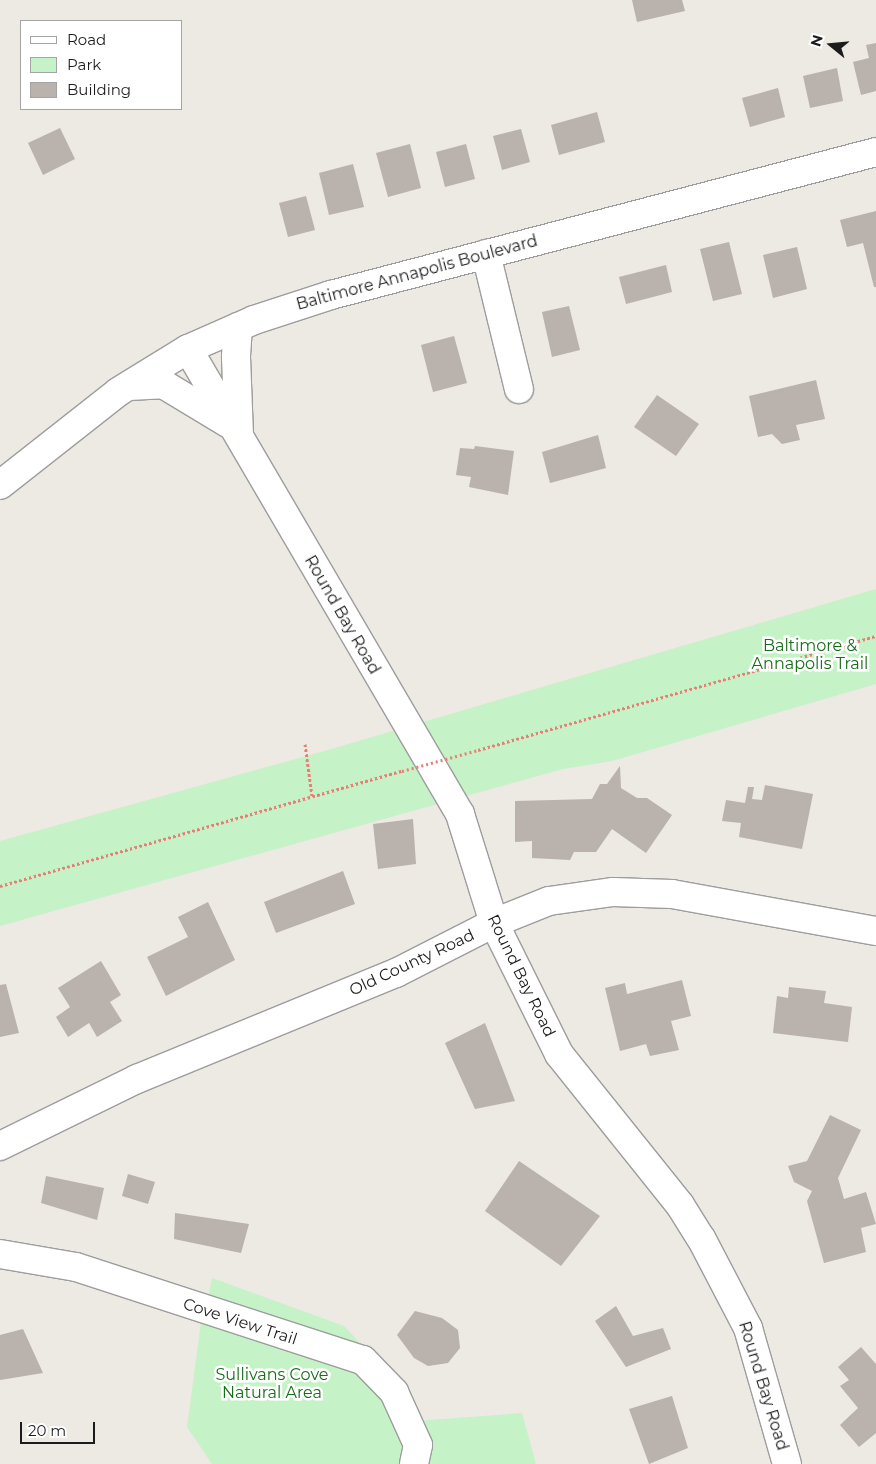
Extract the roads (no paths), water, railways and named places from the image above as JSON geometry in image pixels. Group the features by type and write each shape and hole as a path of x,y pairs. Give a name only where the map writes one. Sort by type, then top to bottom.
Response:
{"street":[{"name":"Baltimore Annapolis Boulevard","path":"0,485 129,386 188,349 238,327 331,295 876,152"},
{"path":"486,254 519,389"},
{"path":"236,432 238,327"},
{"name":"Round Bay Road","path":"188,349 460,814 494,923 559,1054 680,1205 700,1238 748,1328 787,1464"},
{"path":"129,386 163,384 236,432"},
{"name":"Old County Road","path":"0,1146 137,1079 396,973 494,923 549,901 613,892 672,894 876,931"},
{"name":"Cove View Trail","path":"0,1254 76,1267 363,1360 394,1392 418,1445 414,1464"}],"park label":[{"name":"Baltimore & Annapolis Trail","path":"810,655"},
{"name":"Sullivans Cove Natural Area","path":"272,1384"}]}
